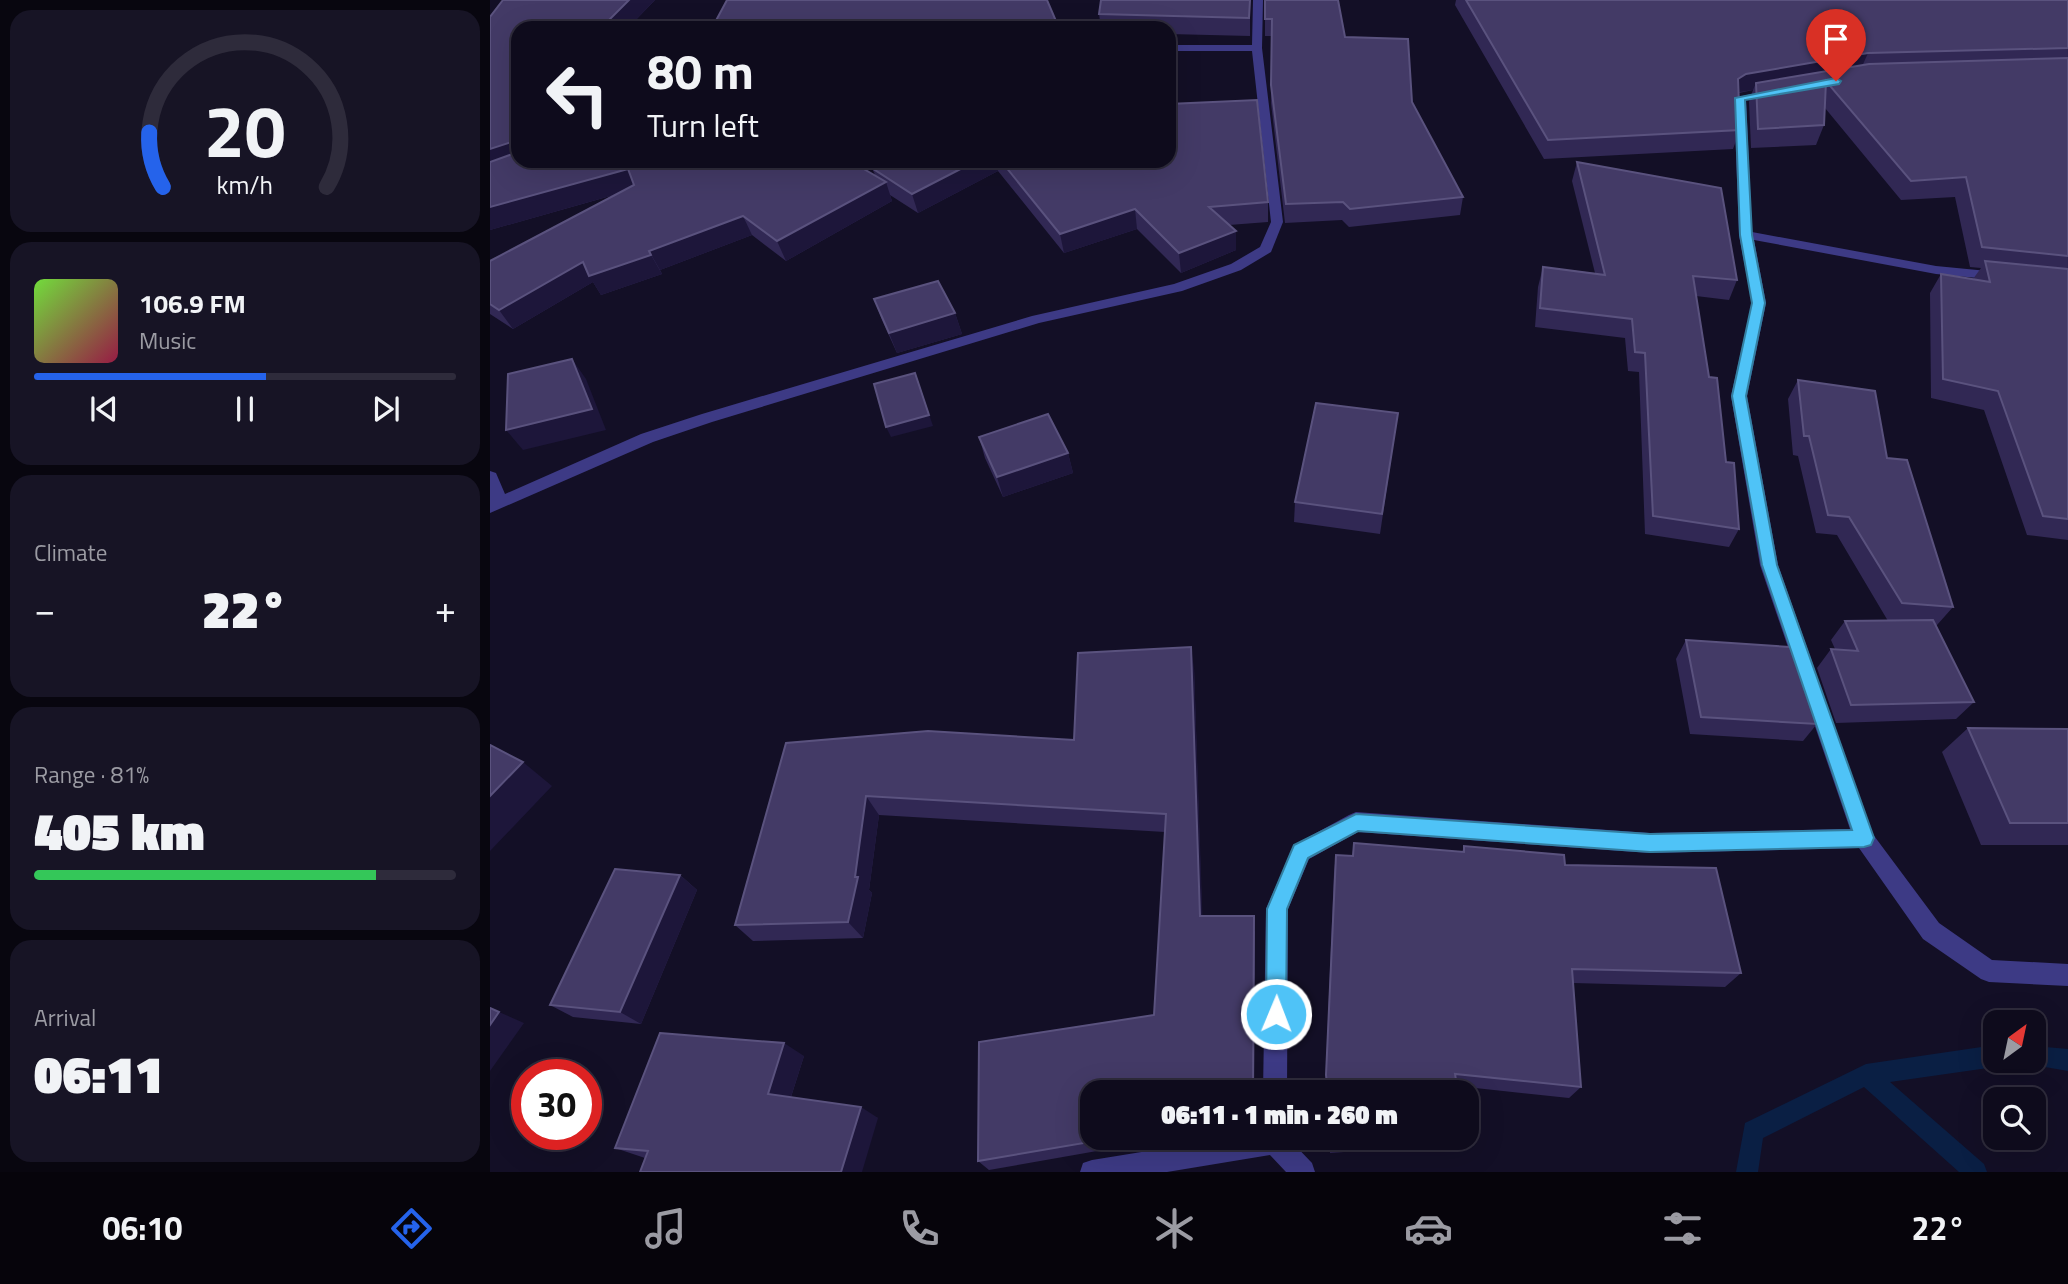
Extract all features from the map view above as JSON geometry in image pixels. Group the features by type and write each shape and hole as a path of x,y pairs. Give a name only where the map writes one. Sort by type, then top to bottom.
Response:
{"street":[{"path":"490,477 495,505 647,438 695,422 1037,319 1177,288 1236,267 1266,248 1277,222 1257,48 1258,0"},
{"path":"1176,48 1257,48"},
{"path":"1793,89 1740,98 1746,235 1759,303 1739,396 1769,565 1864,838 1931,931 1990,971 2068,975"},
{"path":"1746,235 1936,270 2015,278"},
{"path":"1275,1080 1277,909 1301,852 1356,822 1650,843 1864,838"},
{"path":"1092,1172 1218,1150"},
{"path":"1284,1150 1303,1172"}],"building":[{"path":"503,0 629,0 608,21 511,21 511,142 490,149 490,17"},
{"path":"727,0 1047,0 1056,21 716,21"},
{"path":"1101,0 1250,0 1249,18 1099,14"},
{"path":"1265,0 1338,0 1345,37 1408,39 1412,102 1463,197 1350,209 1343,202 1286,204 1271,85 1272,19 1265,19"},
{"path":"1466,0 2068,0 2068,48 1868,53 1746,74 1738,79 1740,130 1548,140"},
{"path":"2068,58 2068,256 1982,247 1966,177 1911,181 1826,81 1824,125 1758,129 1756,83 1869,64"},
{"path":"1257,100 1268,202 1209,207 1236,231 1179,253 1135,209 1060,234 1007,168 1176,168 1176,104"},
{"path":"511,154 511,168 862,168 886,182 777,241 743,216 649,251 651,255 589,276 583,262 499,310 490,304 490,261 634,185 628,169 490,207 490,162"},
{"path":"1577,162 1721,188 1737,280 1693,276 1709,377 1717,378 1726,462 1734,463 1739,529 1653,516 1645,353 1635,352 1632,319 1540,308 1543,267 1605,275"},
{"path":"872,168 962,168 912,194"},
{"path":"1985,261 2068,269 2068,519 2043,516 1998,391 1943,379 1941,274 1990,282"},
{"path":"938,281 955,313 889,333 874,299"},
{"path":"572,359 592,409 506,430 508,374"},
{"path":"915,373 929,415 886,427 874,384"},
{"path":"1798,380 1875,391 1887,458 1907,460 1953,607 1902,603 1849,517 1828,515 1809,436 1804,436"},
{"path":"1316,403 1398,413 1382,514 1295,502"},
{"path":"1048,414 1068,453 997,477 979,437"},
{"path":"1933,620 1974,702 1851,705 1831,649 1858,651 1845,621"},
{"path":"1686,640 1805,648 1825,706 1813,706 1817,724 1701,717"},
{"path":"1191,647 1200,916 1254,916 1253,1080 1080,1080 1080,1144 978,1161 979,1042 1154,1015 1166,814 866,796 855,877 858,877 848,922 735,925 786,743 928,731 1074,740 1078,653"},
{"path":"1968,728 2068,729 2068,823 2010,823"},
{"path":"490,745 523,762 490,796"},
{"path":"1354,843 1464,852 1464,846 1564,855 1565,865 1716,868 1741,973 1572,969 1581,1087 1455,1074 1456,1080 1327,1080 1336,855 1353,856"},
{"path":"615,869 680,875 620,1012 550,1005"},
{"path":"490,1008 499,1012 490,1025"},
{"path":"660,1033 784,1043 768,1094 861,1107 841,1172 640,1172 648,1151 615,1148"}],"waterway":[{"path":"1866,1075 1983,1058"},
{"path":"2046,1058 2068,1060"},
{"path":"1747,1172 1753,1131 1866,1075"},
{"path":"1866,1075 1976,1172"}],"route":[{"path":"1276,1014 1277,909 1301,852 1356,822 1650,843 1864,838 1769,565 1739,396 1759,303 1746,235 1740,98 1836,81"}]}
